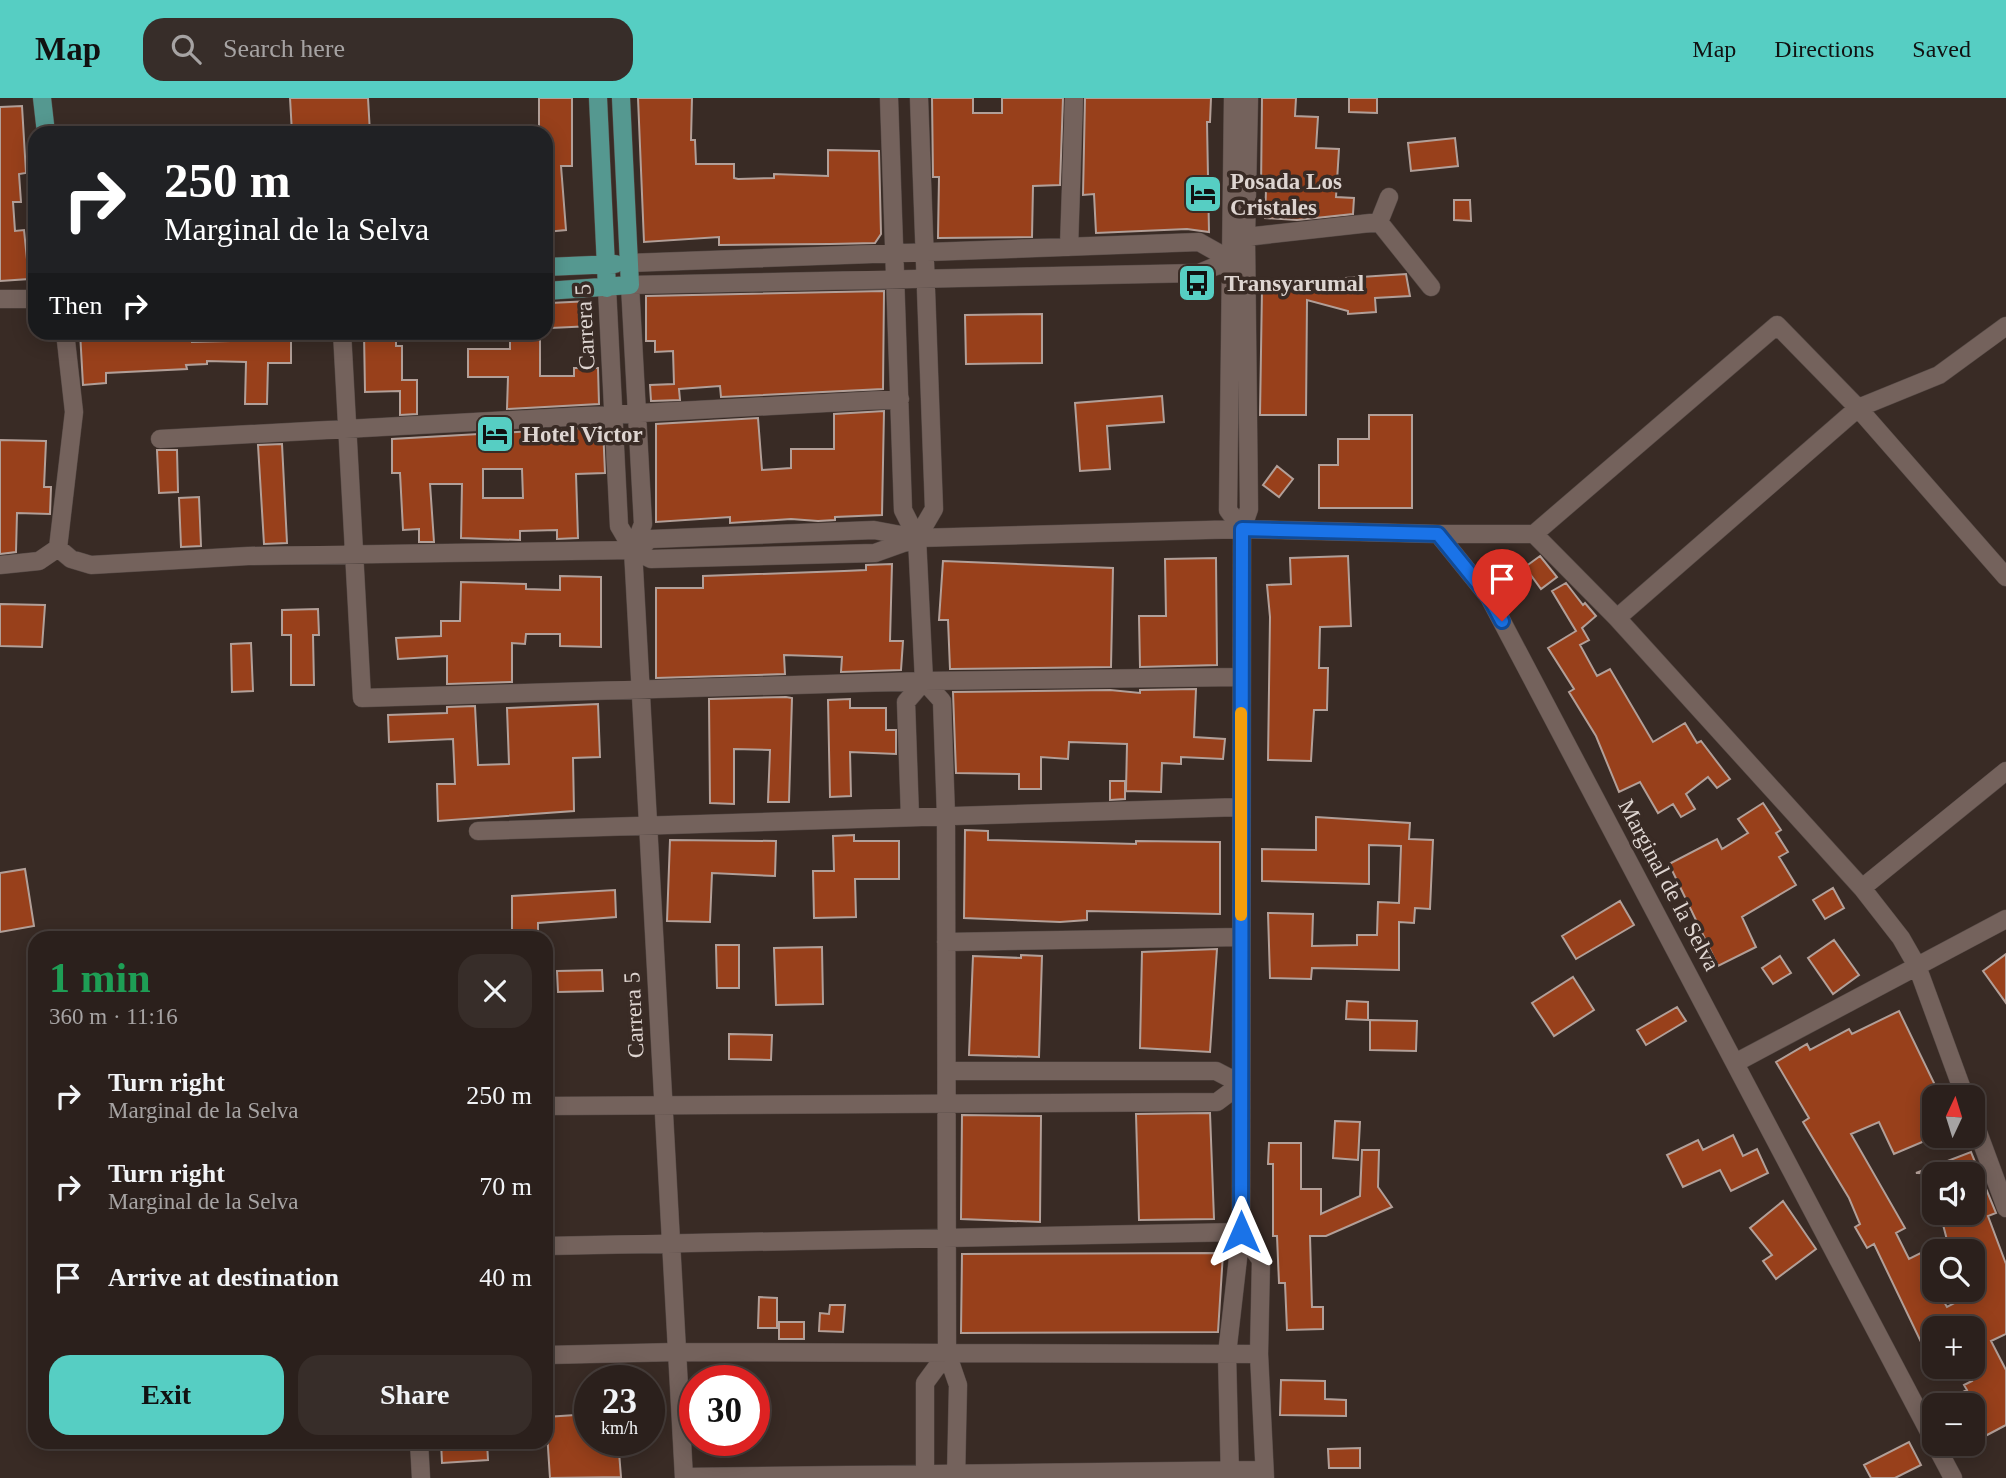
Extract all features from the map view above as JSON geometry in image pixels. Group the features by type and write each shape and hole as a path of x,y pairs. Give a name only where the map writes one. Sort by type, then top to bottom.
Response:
{"main road":[{"path":"42,98 45,126"},
{"name":"Carrera 5","path":"598,98 607,288"},
{"name":"Carrera 5","path":"621,98 630,285"},
{"path":"553,267 629,263"},
{"path":"553,291 630,285"}],"street":[{"path":"890,98 903,510 917,538 924,681 942,701 946,816 947,1353 958,1385 956,1476"},
{"path":"917,538 934,509 919,98"},
{"path":"1069,247 1074,98"},
{"path":"1230,1474 1227,1353 1241,1232 1242,529 1228,510 1238,260 1233,98"},
{"path":"1238,260 1246,237 1249,98"},
{"path":"1379,222 1388,197"},
{"path":"1246,237 1379,222"},
{"path":"1379,222 1431,287"},
{"path":"629,263 1199,242 1238,260"},
{"path":"630,285 1199,273 1238,260"},
{"name":"Carrera 5","path":"630,285 643,524 633,550 684,1478"},
{"name":"Carrera 5","path":"607,288 619,526 633,550"},
{"path":"0,299 28,299"},
{"path":"58,548 71,559 91,565 248,556 633,550 651,539 874,530 917,538 1242,529 1534,534 1777,325 1858,408 2006,577"},
{"path":"1616,618 1858,408 1939,375 2006,326"},
{"path":"0,565 39,561 58,548 74,412 66,340"},
{"path":"342,340 362,698 924,681 1241,677"},
{"path":"160,439 900,398"},
{"name":"Marginal de la Selva","path":"1438,534 1489,597 1922,1420"},
{"path":"1534,534 1616,618 1862,888 1901,939 1917,966 1961,1085"},
{"path":"910,817 906,702 924,681"},
{"path":"1862,888 2006,771"},
{"path":"478,831 1241,807"},
{"path":"1735,1063 2006,919"},
{"path":"946,942 1241,937"},
{"path":"947,1071 1216,1071 1241,1084"},
{"path":"553,1106 1217,1102 1241,1084"},
{"path":"1984,1148 2006,1208"},
{"path":"553,1247 1241,1232"},
{"path":"684,1478 1264,1474 1259,1354 1261,1260 1241,1232"},
{"path":"553,1355 677,1352 1259,1354"},
{"path":"925,1476 925,1383 947,1353"},
{"path":"419,1449 421,1478"},
{"name":"Marginal de la Selva","path":"1941,1456 1953,1478"}],"building":[{"path":"290,98 368,98 370,126 292,126"},
{"path":"539,98 572,98 572,166 561,166 566,230 553,231 553,126 539,126"},
{"path":"638,98 692,98 691,140 695,140 696,164 734,164 734,178 738,179 774,178 774,174 828,176 828,150 879,151 881,234 875,243 719,245 719,237 644,242"},
{"path":"932,98 973,98 973,113 1002,113 1002,98 1063,98 1060,185 1033,186 1032,237 938,238 939,177 933,177"},
{"path":"1085,98 1211,98 1210,122 1207,122 1209,232 1187,229 1096,233 1094,194 1083,195"},
{"path":"1262,98 1296,98 1295,116 1318,117 1316,148 1339,149 1336,197 1354,198 1353,214 1297,220 1265,218 1266,190 1261,190"},
{"path":"1349,98 1377,98 1377,113 1349,112"},
{"path":"22,106 26,173 19,174 21,202 13,202 15,231 24,230 28,279 0,281 0,107"},
{"path":"1455,138 1458,166 1411,171 1408,143"},
{"path":"1454,200 1470,200 1471,221 1454,220"},
{"path":"1406,274 1410,296 1375,298 1376,312 1348,314 1348,311 1307,300 1306,415 1260,415 1262,289 1319,289 1320,284 1330,279"},
{"path":"884,291 883,389 721,397 720,386 679,389 680,400 651,401 650,385 674,384 673,351 655,352 655,341 646,341 646,296"},
{"path":"591,301 592,326 553,328 553,303"},
{"path":"1042,314 1042,363 966,364 965,315"},
{"path":"80,340 291,340 291,363 268,363 267,404 245,404 246,362 207,361 207,364 186,365 187,369 106,373 106,383 83,385"},
{"path":"364,340 396,340 396,346 402,346 402,380 417,380 417,414 400,415 400,391 365,392"},
{"path":"510,340 540,340 540,376 574,376 574,368 598,368 599,404 507,409 508,377 468,377 468,349 510,349"},
{"path":"1162,396 1164,422 1107,426 1110,469 1080,471 1075,403"},
{"path":"884,411 882,515 835,517 835,520 818,521 791,519 730,523 730,517 656,522 656,424 758,418 762,470 791,468 791,449 834,449 834,414"},
{"path":"1369,415 1412,415 1412,508 1319,508 1319,465 1338,465 1338,439 1369,439"},
{"path":"603,427 605,473 576,474 578,538 557,539 557,530 520,531 520,540 461,538 462,484 430,484 434,542 419,542 419,529 403,530 400,473 392,473 392,439","holes":["483,469 522,469 523,498 483,498"]},
{"path":"0,440 46,441 44,487 51,487 50,514 17,513 16,552 0,554"},
{"path":"282,444 287,543 264,544 258,445"},
{"path":"157,450 177,450 178,492 159,493"},
{"path":"1277,466 1293,479 1279,497 1263,485"},
{"path":"199,497 201,546 181,547 179,498"},
{"path":"1348,556 1351,626 1320,627 1319,668 1328,668 1327,710 1314,710 1311,761 1268,760 1270,617 1267,585 1291,584 1290,558"},
{"path":"1540,556 1557,577 1541,589 1525,567"},
{"path":"1216,558 1217,665 1140,667 1139,616 1166,616 1165,559"},
{"path":"943,561 1113,568 1111,667 950,669 948,620 939,620"},
{"path":"892,564 890,641 903,641 901,670 841,672 842,657 784,655 785,674 656,678 656,588 703,588 703,576 866,570 866,565"},
{"path":"560,576 601,577 601,647 560,646 560,634 526,634 525,644 512,643 512,682 447,684 447,656 398,659 396,638 441,636 441,621 460,621 461,582 526,584 526,589 560,590"},
{"path":"1566,583 1583,605 1585,603 1596,616 1582,628 1589,640 1580,645 1597,676 1610,669 1653,742 1685,723 1697,743 1701,741 1730,779 1717,788 1708,777 1686,794 1695,809 1681,817 1673,804 1658,813 1640,782 1619,792 1596,736 1569,692 1574,689 1548,648 1576,631 1552,591"},
{"path":"0,604 45,605 42,647 0,646"},
{"path":"318,609 319,635 313,635 314,685 291,685 291,635 282,635 282,610"},
{"path":"251,643 253,691 232,692 231,644"},
{"path":"1196,689 1194,737 1225,739 1223,759 1181,757 1181,764 1162,763 1161,792 1126,791 1127,744 1069,742 1068,759 1041,757 1041,789 1019,789 1019,774 956,773 953,692 1110,690 1140,693 1140,690"},
{"path":"792,698 789,802 768,802 770,750 734,749 734,804 710,803 709,699"},
{"path":"850,699 850,708 886,708 886,730 896,730 896,754 850,752 851,796 830,797 828,700"},
{"path":"598,704 600,757 573,758 574,811 438,821 437,784 455,784 453,739 389,742 388,715 447,713 447,707 475,706 478,765 509,764 507,708"},
{"path":"1110,781 1125,781 1125,799 1110,800"},
{"path":"1763,803 1781,830 1776,833 1788,852 1779,857 1796,885 1742,917 1756,947 1718,966 1669,864 1717,839 1722,849 1748,833 1738,819"},
{"path":"1316,817 1410,823 1409,839 1433,840 1430,909 1415,908 1414,923 1399,922 1399,970 1312,968 1311,979 1270,978 1268,913 1313,914 1312,946 1357,945 1357,935 1377,935 1378,902 1399,903 1401,846 1369,845 1369,884 1262,881 1262,849 1316,850"},
{"path":"965,830 988,831 988,840 1136,844 1136,841 1220,842 1220,914 1087,911 1087,920 1060,922 964,918"},
{"path":"854,835 854,841 899,841 899,879 855,879 856,917 814,918 813,871 834,871 833,836"},
{"path":"670,840 776,841 775,876 712,873 710,922 667,921"},
{"path":"25,869 34,926 0,932 0,873"},
{"path":"1833,888 1844,908 1825,919 1813,900"},
{"path":"615,890 616,917 538,923 538,931 512,931 512,896"},
{"path":"1620,901 1634,925 1576,959 1562,936"},
{"path":"1834,940 1859,975 1833,994 1808,958"},
{"path":"716,945 739,945 739,988 717,988"},
{"path":"822,947 823,1004 776,1005 774,948"},
{"path":"1217,949 1210,1052 1140,1048 1142,952"},
{"path":"2006,954 2006,1003 1983,971"},
{"path":"1021,955 1042,956 1039,1057 969,1055 973,956 1021,958"},
{"path":"1780,956 1791,973 1773,984 1762,968"},
{"path":"602,970 603,991 558,992 557,971"},
{"path":"1573,977 1594,1010 1554,1036 1532,1003"},
{"path":"1347,1001 1368,1002 1368,1020 1346,1019"},
{"path":"1677,1007 1686,1021 1646,1045 1637,1030"},
{"path":"1899,1011 1934,1083 1922,1085 1922,1142 1894,1154 1879,1122 1851,1134 1905,1228 1896,1233 1909,1259 1922,1252 1922,1302 1944,1302 1947,1307 1957,1302 1985,1302 1985,1239 1947,1239 1943,1225 1985,1225 1985,1186 1996,1213 1988,1216 2006,1264 2006,1334 1991,1341 2006,1370 2006,1425 1985,1436 1985,1393 1961,1393 1967,1390 1964,1385 1972,1381 1971,1379 1985,1379 1985,1316 1922,1316 1922,1344 1874,1244 1867,1248 1855,1227 1860,1224 1849,1198 1803,1122 1809,1118 1776,1062 1807,1044 1810,1050 1849,1029 1852,1034"},
{"path":"1370,1020 1417,1021 1416,1051 1370,1050"},
{"path":"729,1034 772,1035 771,1060 729,1059"},
{"path":"1210,1113 1214,1219 1139,1220 1136,1114"},
{"path":"962,1115 1041,1116 1040,1222 961,1219"},
{"path":"1335,1121 1360,1122 1358,1160 1333,1158"},
{"path":"1733,1135 1743,1156 1757,1149 1768,1173 1731,1191 1720,1170 1683,1187 1667,1155 1698,1140 1703,1150"},
{"path":"1269,1143 1301,1143 1301,1189 1321,1189 1321,1214 1360,1196 1362,1150 1379,1150 1378,1187 1392,1207 1326,1236 1310,1236 1312,1307 1323,1307 1323,1329 1287,1330 1285,1283 1279,1283 1277,1236 1273,1236 1273,1164 1268,1164"},
{"path":"1971,1152 1975,1162 1945,1162"},
{"path":"1783,1201 1816,1249 1776,1279 1763,1261 1772,1255 1750,1228"},
{"path":"1223,1253 1218,1332 961,1333 962,1254"},
{"path":"759,1297 777,1298 777,1328 758,1328"},
{"path":"830,1305 845,1305 843,1332 819,1331 820,1313 829,1314"},
{"path":"779,1322 804,1322 804,1339 779,1339"},
{"path":"1281,1380 1325,1381 1325,1399 1346,1400 1346,1416 1280,1415"},
{"path":"574,1415 574,1456 619,1456 621,1477 550,1478 548,1449 553,1449 553,1417"},
{"path":"1909,1442 1921,1465 1895,1478 1871,1478 1864,1465"},
{"path":"1360,1448 1360,1468 1329,1468 1328,1449"},
{"path":"441,1449 487,1449 488,1460 442,1463"}],"slow traffic":[{"path":"1241,713 1241,915"}],"place":[{"name":"Posada Los Cristales","path":"1203,194"},
{"name":"Transyarumal","path":"1197,283"},
{"name":"Hotel Victor","path":"495,434"}],"route":[{"path":"1241,1232 1242,529 1438,534 1489,597 1502,621"}]}
